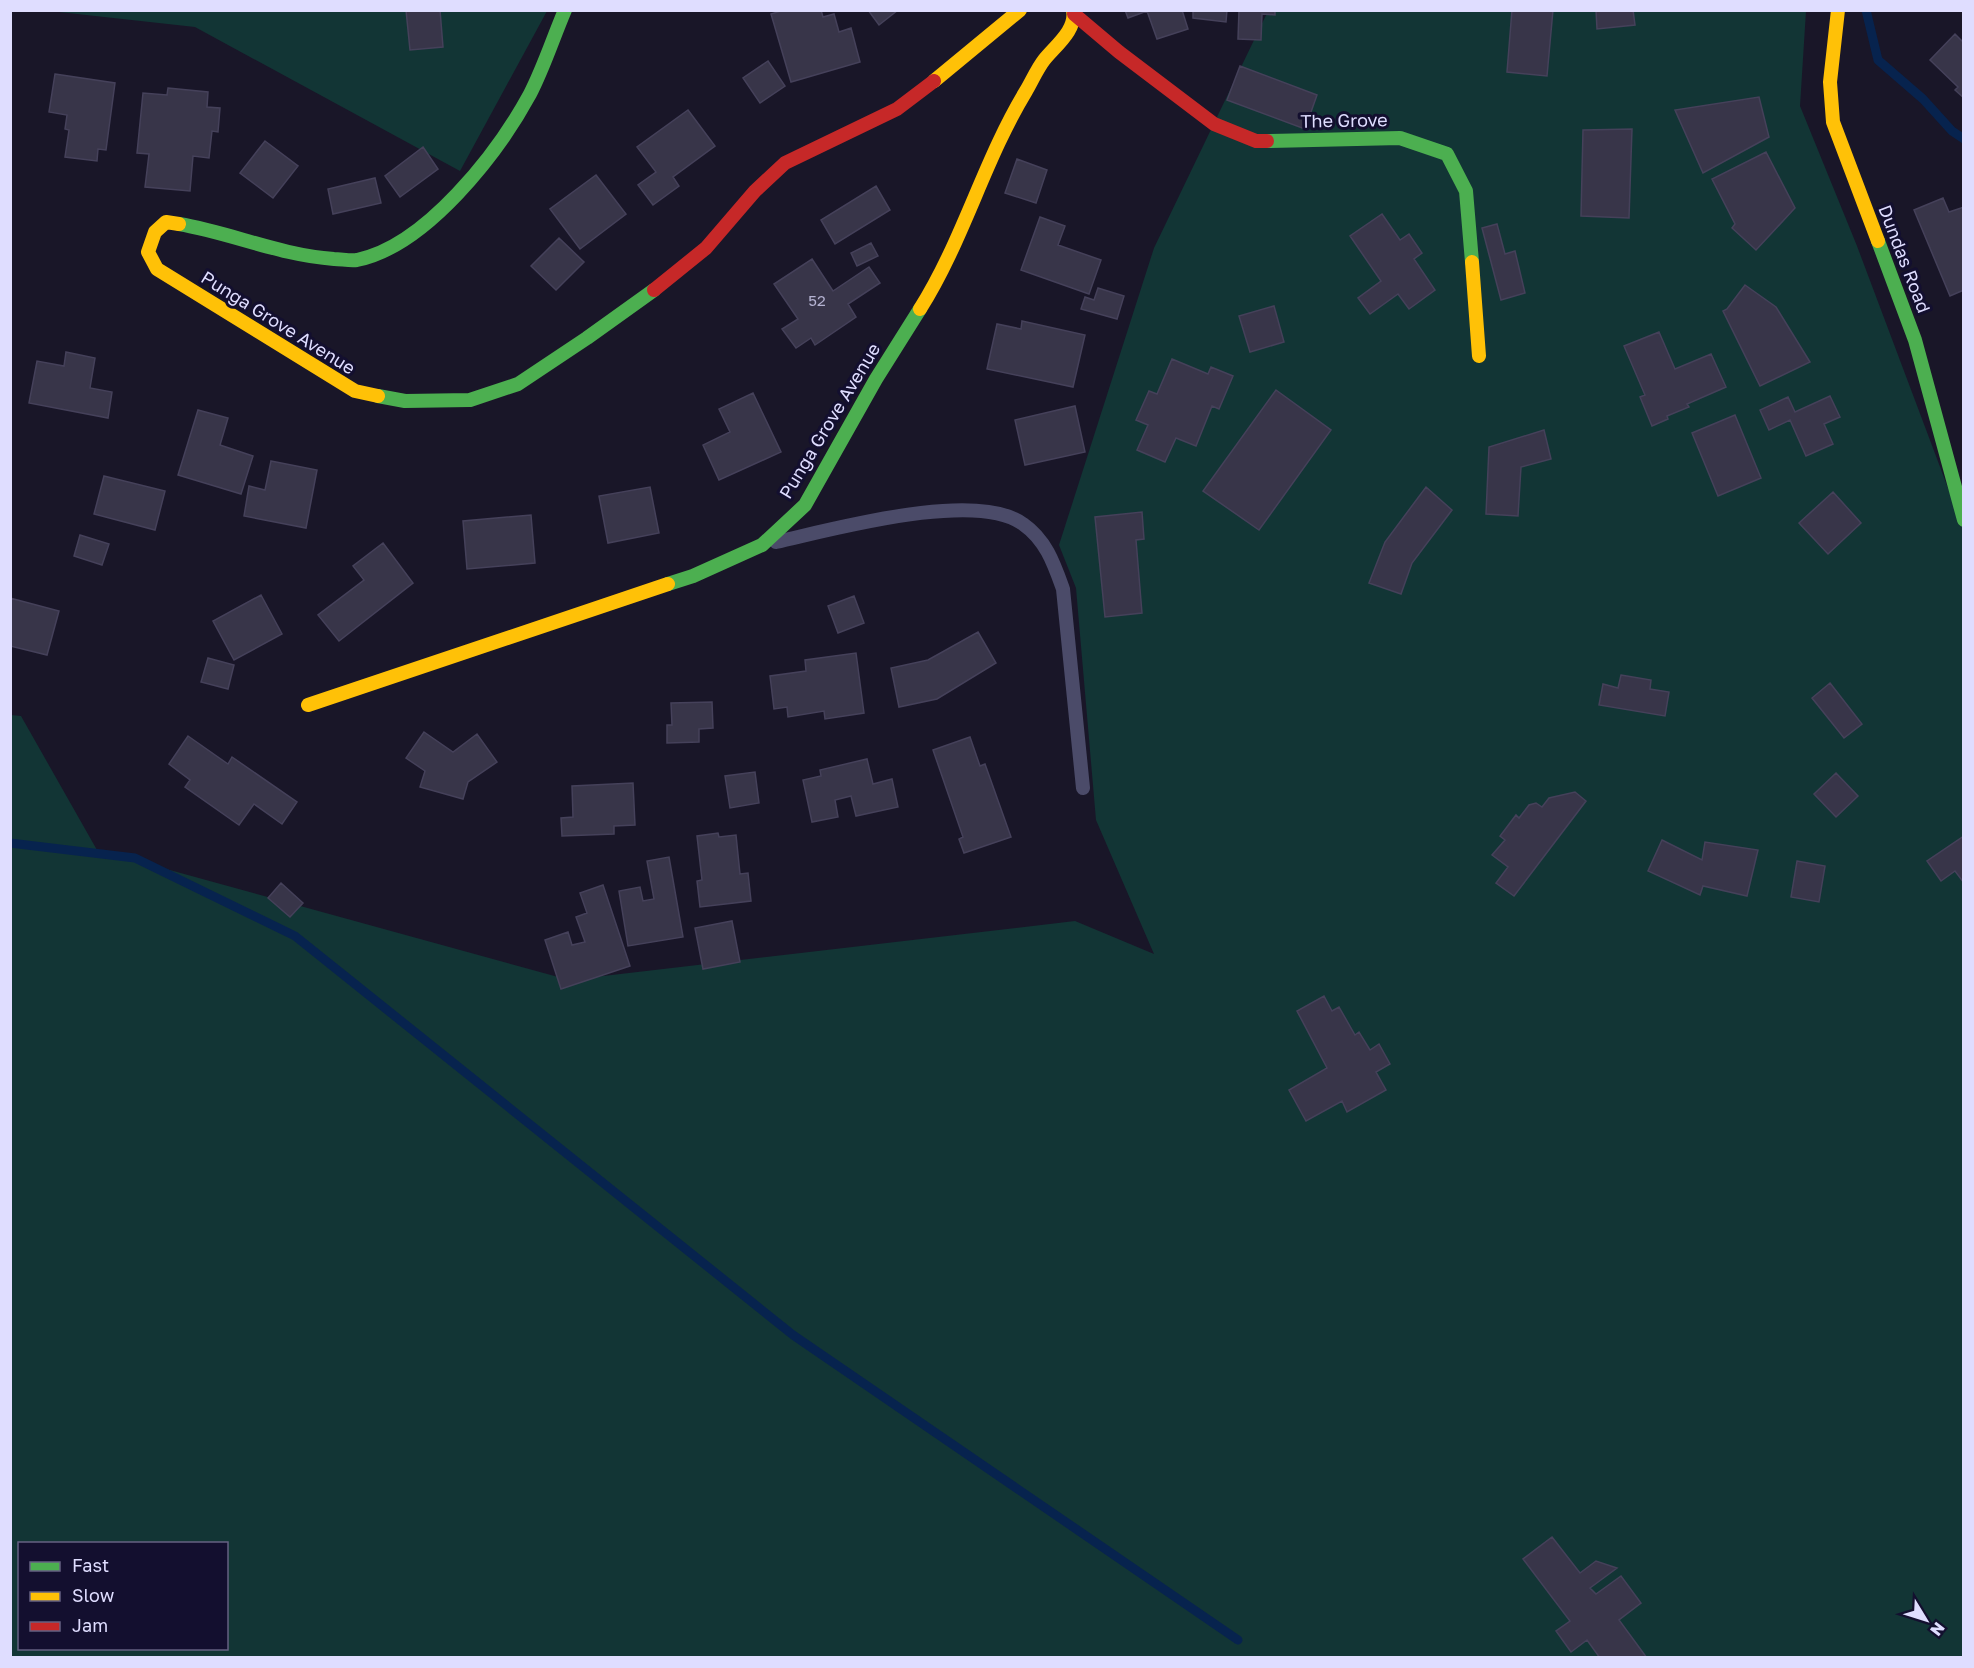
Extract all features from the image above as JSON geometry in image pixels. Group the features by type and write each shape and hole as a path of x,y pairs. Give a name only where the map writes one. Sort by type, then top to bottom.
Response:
{"street":[{"name":"Punga Grove Avenue","path":"565,10 530,93 501,141 434,218 399,244 356,260 305,257 182,224 166,222 155,232 148,252 157,269 355,391 405,401 470,400 518,384 626,310 706,248 755,191 785,163 897,109 953,67 1020,10"},
{"name":"Dundas Road","path":"1838,10 1830,82 1833,122 1915,340 1964,520"},
{"name":"Punga Grove Avenue","path":"308,705 693,576 762,545 805,505 876,379 931,292 966,219 1010,117 1044,60 1059,45 1068,31 1073,12"},
{"name":"The Grove","path":"1073,12 1119,52 1214,124 1256,141 1400,138 1447,153 1466,191 1479,356"}],"lane":[{"path":"762,545 904,514 961,509 996,513 1022,522 1037,536 1052,558 1063,589 1083,788"}],"green space":[{"path":"50,11 547,11 460,171 195,27"},
{"path":"1268,11 1806,11 1800,106 1857,246 1963,528 1963,1657 11,1658 11,715 21,716 97,850 569,980 1075,921 1154,954 1096,820 1076,588 1059,545 1154,248"}],"building":[{"path":"406,10 440,10 443,47 410,50"},
{"path":"784,10 821,10 823,17 834,14 839,32 851,28 860,62 791,82 771,14"},
{"path":"868,10 898,10 879,25"},
{"path":"1125,10 1182,10 1188,29 1157,39 1147,11 1128,18"},
{"path":"1193,10 1227,10 1226,22 1193,18"},
{"path":"1239,10 1275,10 1275,15 1262,14 1261,40 1238,39"},
{"path":"1512,10 1553,10 1547,76 1507,72"},
{"path":"1596,10 1633,10 1635,25 1597,29"},
{"path":"1955,34 1964,43 1964,98 1955,90 1958,87 1930,60"},
{"path":"768,61 785,86 760,103 743,78"},
{"path":"1240,66 1317,95 1305,129 1227,100"},
{"path":"55,74 115,83 106,150 98,149 97,161 65,157 69,130 65,129 67,115 49,112"},
{"path":"168,88 208,92 207,107 220,108 218,132 212,131 209,158 193,156 190,191 145,187 149,154 137,153 143,93 167,95"},
{"path":"1759,97 1769,137 1703,173 1675,110"},
{"path":"688,110 715,146 673,177 679,186 653,205 638,185 656,172 637,147"},
{"path":"1632,129 1629,218 1581,216 1583,130"},
{"path":"265,141 298,166 273,198 240,173"},
{"path":"423,147 438,169 400,197 385,176"},
{"path":"1766,152 1795,208 1756,250 1732,228 1735,224 1712,179"},
{"path":"1017,159 1047,170 1036,203 1005,193"},
{"path":"596,175 626,214 580,249 550,209"},
{"path":"375,178 381,203 333,214 328,189"},
{"path":"876,186 890,210 835,244 821,220"},
{"path":"1943,198 1949,212 1964,207 1964,290 1950,296 1914,210"},
{"path":"1382,214 1400,240 1409,234 1422,253 1414,259 1435,290 1409,309 1398,294 1370,314 1358,298 1381,281 1350,236"},
{"path":"1040,217 1065,226 1058,245 1101,260 1089,294 1021,270"},
{"path":"1497,224 1505,254 1515,251 1525,293 1501,300 1482,228"},
{"path":"559,238 584,262 556,290 531,266"},
{"path":"871,243 878,256 857,266 851,253"},
{"path":"812,259 833,291 869,267 880,283 848,304 856,317 815,345 811,338 796,348 782,329 798,319 774,284"},
{"path":"1745,285 1776,307 1810,362 1760,386 1723,311"},
{"path":"1098,288 1124,296 1117,319 1081,309 1085,297 1094,300"},
{"path":"1274,306 1284,342 1250,352 1239,316"},
{"path":"1022,321 1085,335 1073,387 987,369 997,324 1021,329"},
{"path":"1659,332 1675,369 1711,354 1726,387 1687,404 1689,407 1667,416 1668,419 1652,426 1640,397 1645,395 1624,346"},
{"path":"66,352 95,358 90,388 112,392 108,418 29,403 37,361 64,366"},
{"path":"1172,359 1208,374 1211,367 1233,376 1219,409 1212,406 1196,446 1176,438 1165,462 1137,450 1148,425 1136,420 1149,391 1157,394"},
{"path":"1276,390 1331,430 1259,530 1203,491"},
{"path":"753,393 781,452 719,480 703,445 730,432 719,409"},
{"path":"1830,396 1840,417 1824,424 1833,444 1806,456 1790,420 1769,430 1760,410 1788,397 1795,412"},
{"path":"1075,406 1085,452 1025,465 1015,420"},
{"path":"198,410 228,418 220,445 253,456 241,494 178,475"},
{"path":"1735,415 1761,478 1718,496 1692,433"},
{"path":"1544,430 1551,459 1521,467 1518,516 1486,514 1489,447"},
{"path":"271,461 317,470 306,528 244,516 249,486 265,490"},
{"path":"104,476 165,491 155,530 94,514"},
{"path":"650,487 659,533 608,543 599,496"},
{"path":"1426,487 1452,510 1412,563 1401,594 1369,583 1385,542"},
{"path":"1833,492 1861,523 1828,554 1799,523"},
{"path":"1142,512 1144,539 1136,540 1142,613 1105,617 1095,517"},
{"path":"531,515 535,563 467,569 463,521"},
{"path":"80,535 109,544 102,565 74,556"},
{"path":"383,543 413,583 339,641 318,615 364,580 353,566"},
{"path":"261,595 282,634 234,660 213,621"},
{"path":"854,596 864,623 838,633 828,606"},
{"path":"10,598 59,611 47,655 10,646"},
{"path":"978,632 996,663 937,699 899,707 891,668 928,660"},
{"path":"856,653 864,713 825,719 824,711 788,717 787,707 774,709 770,676 806,671 805,660"},
{"path":"208,658 234,665 228,689 201,682"},
{"path":"1621,675 1651,680 1650,689 1669,692 1665,716 1599,705 1603,684 1618,688"},
{"path":"1830,683 1862,724 1844,738 1812,698"},
{"path":"712,702 713,728 699,729 699,742 667,743 667,725 672,725 671,703"},
{"path":"424,732 453,752 477,734 497,762 468,782 463,799 420,787 425,771 406,758"},
{"path":"188,736 228,764 232,757 297,802 282,824 254,804 239,825 185,787 190,780 169,764"},
{"path":"970,737 980,766 985,764 1011,837 964,853 959,839 963,837 933,750"},
{"path":"867,759 873,784 892,779 898,807 856,816 851,796 835,800 838,817 812,822 803,780 821,776 820,770"},
{"path":"755,772 759,803 730,808 725,776"},
{"path":"1836,773 1858,796 1836,817 1814,794"},
{"path":"633,783 635,825 614,826 614,834 562,836 561,818 573,817 572,786"},
{"path":"1575,792 1586,801 1514,896 1496,883 1508,867 1492,855 1505,840 1500,836 1516,815 1519,818 1529,805 1536,803 1542,807 1549,798"},
{"path":"718,833 719,837 736,835 740,874 748,873 751,901 700,907 697,881 702,880 697,836"},
{"path":"1964,836 1964,883 1955,871 1941,881 1927,861"},
{"path":"1662,840 1702,860 1705,842 1758,850 1747,896 1703,886 1700,895 1648,871"},
{"path":"669,857 683,937 628,946 619,891 640,887 643,901 654,899 647,861"},
{"path":"1797,861 1825,866 1819,902 1791,897"},
{"path":"281,883 303,903 290,917 268,898"},
{"path":"603,885 630,966 561,989 545,940 568,932 572,945 585,942 576,917 587,913 580,893"},
{"path":"732,921 740,962 703,969 695,928"},
{"path":"1324,996 1332,1011 1339,1007 1355,1035 1359,1032 1370,1050 1379,1044 1390,1064 1376,1072 1386,1090 1347,1112 1342,1101 1306,1121 1289,1090 1327,1068 1297,1011"},
{"path":"1552,1537 1580,1573 1596,1561 1617,1568 1590,1588 1596,1594 1621,1576 1641,1603 1619,1620 1647,1658 1600,1658 1587,1640 1571,1652 1556,1631 1570,1621 1523,1559"}],"waterway":[{"path":"1866,10 1878,60 1923,99 1952,131 1964,139"},
{"path":"10,843 135,858 295,936 793,1335 1238,1640"}],"traffic: fast":[{"path":"179,224 314,257 357,260 383,251 409,236 434,217 479,169 499,143 530,94 565,10"},
{"path":"1267,141 1400,138 1447,154 1466,191 1472,262"},
{"path":"1878,241 1915,340 1964,520"},
{"path":"378,396 405,401 470,400 518,384 654,290"},
{"path":"668,584 693,576 762,545 805,505 876,379 920,309"}],"traffic: slow":[{"path":"934,81 1020,10"},
{"path":"920,309 949,256 1011,117 1041,64 1068,31 1072,24 1073,10"},
{"path":"1838,10 1830,82 1833,122 1878,241"},
{"path":"179,224 166,222 155,232 148,252 157,269 355,391 378,396"},
{"path":"1472,262 1479,356"},
{"path":"308,705 668,584"}],"traffic: jam":[{"path":"1074,14 1119,52 1214,124 1256,141 1267,141"},
{"path":"654,290 706,248 755,191 785,163 897,109 934,81"}]}
